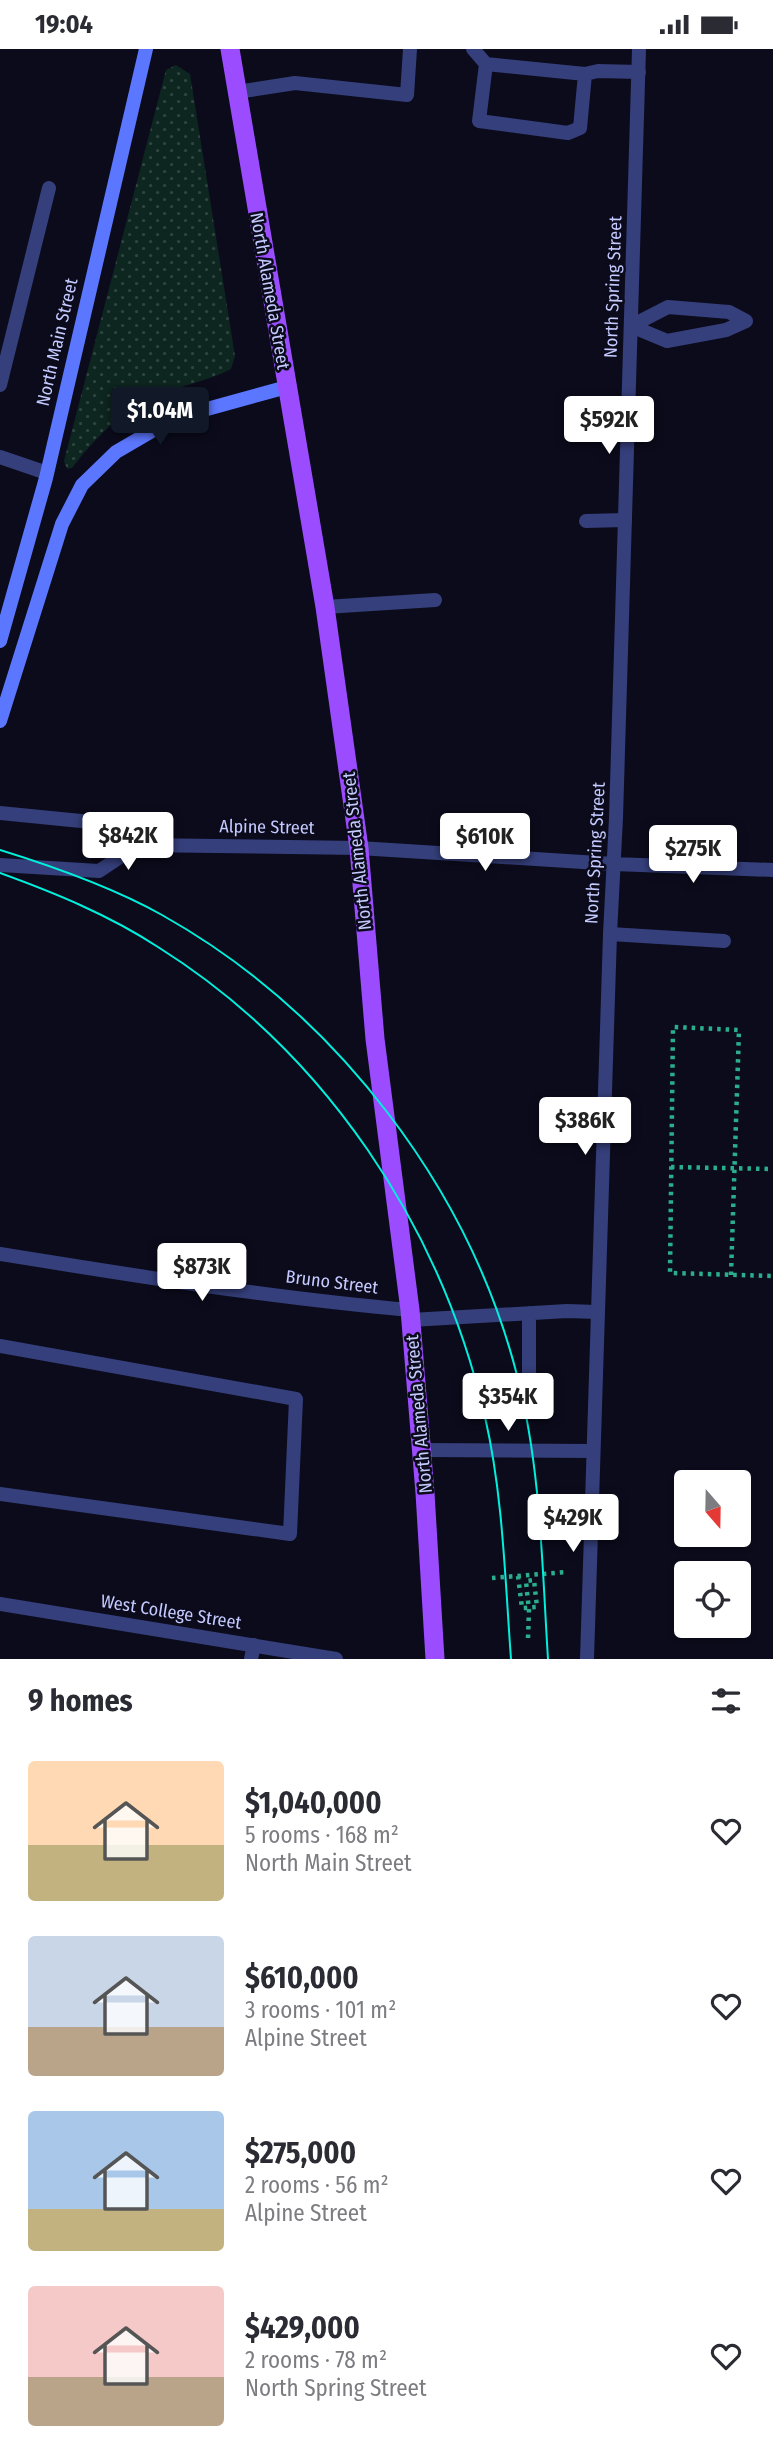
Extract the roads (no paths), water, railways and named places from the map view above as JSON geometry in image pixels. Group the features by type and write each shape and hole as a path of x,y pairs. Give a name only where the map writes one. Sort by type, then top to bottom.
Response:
{"main road":[{"name":"North Main Street","path":"0,641 47,473 146,49"},
{"name":"North Alameda Street","path":"230,49 325,607 359,848 375,1039 410,1315 422,1450 435,1659"},
{"path":"0,721 62,524 82,485 116,452 152,431 189,414 287,387"}],"street":[{"path":"237,92 295,83 407,95 411,49"},
{"path":"472,49 486,64 585,74 598,71 639,72"},
{"name":"North Spring Street","path":"587,1659 639,49"},
{"path":"486,64 479,121 568,133 580,128 585,74"},
{"path":"0,385 49,188"},
{"path":"668,307 729,312 746,321 726,330 667,341 631,326 668,307"},
{"path":"0,457 47,473"},
{"path":"586,521 625,520"},
{"path":"325,607 435,600"},
{"name":"Alpine Street","path":"0,813 101,823 138,845 359,848 614,864 773,870"},
{"path":"0,865 99,871 138,845"},
{"path":"610,935 724,941"},
{"name":"Bruno Street","path":"0,1254 410,1315 597,1312"},
{"path":"529,1313 529,1389"},
{"path":"0,1346 296,1399 290,1534 0,1494"},
{"path":"422,1450 593,1451"},
{"name":"West College Street","path":"0,1604 252,1652 336,1659"}],"tram line":[{"path":"0,850 123,895 162,915 225,955 284,1002 338,1054 387,1112 430,1174 466,1240 496,1308 518,1379 536,1483 548,1659"},
{"path":"0,873 61,897 120,925 158,947 218,990 273,1038 323,1091 368,1150 406,1212 439,1278 465,1346 485,1417 496,1476 503,1537 511,1659"}]}
